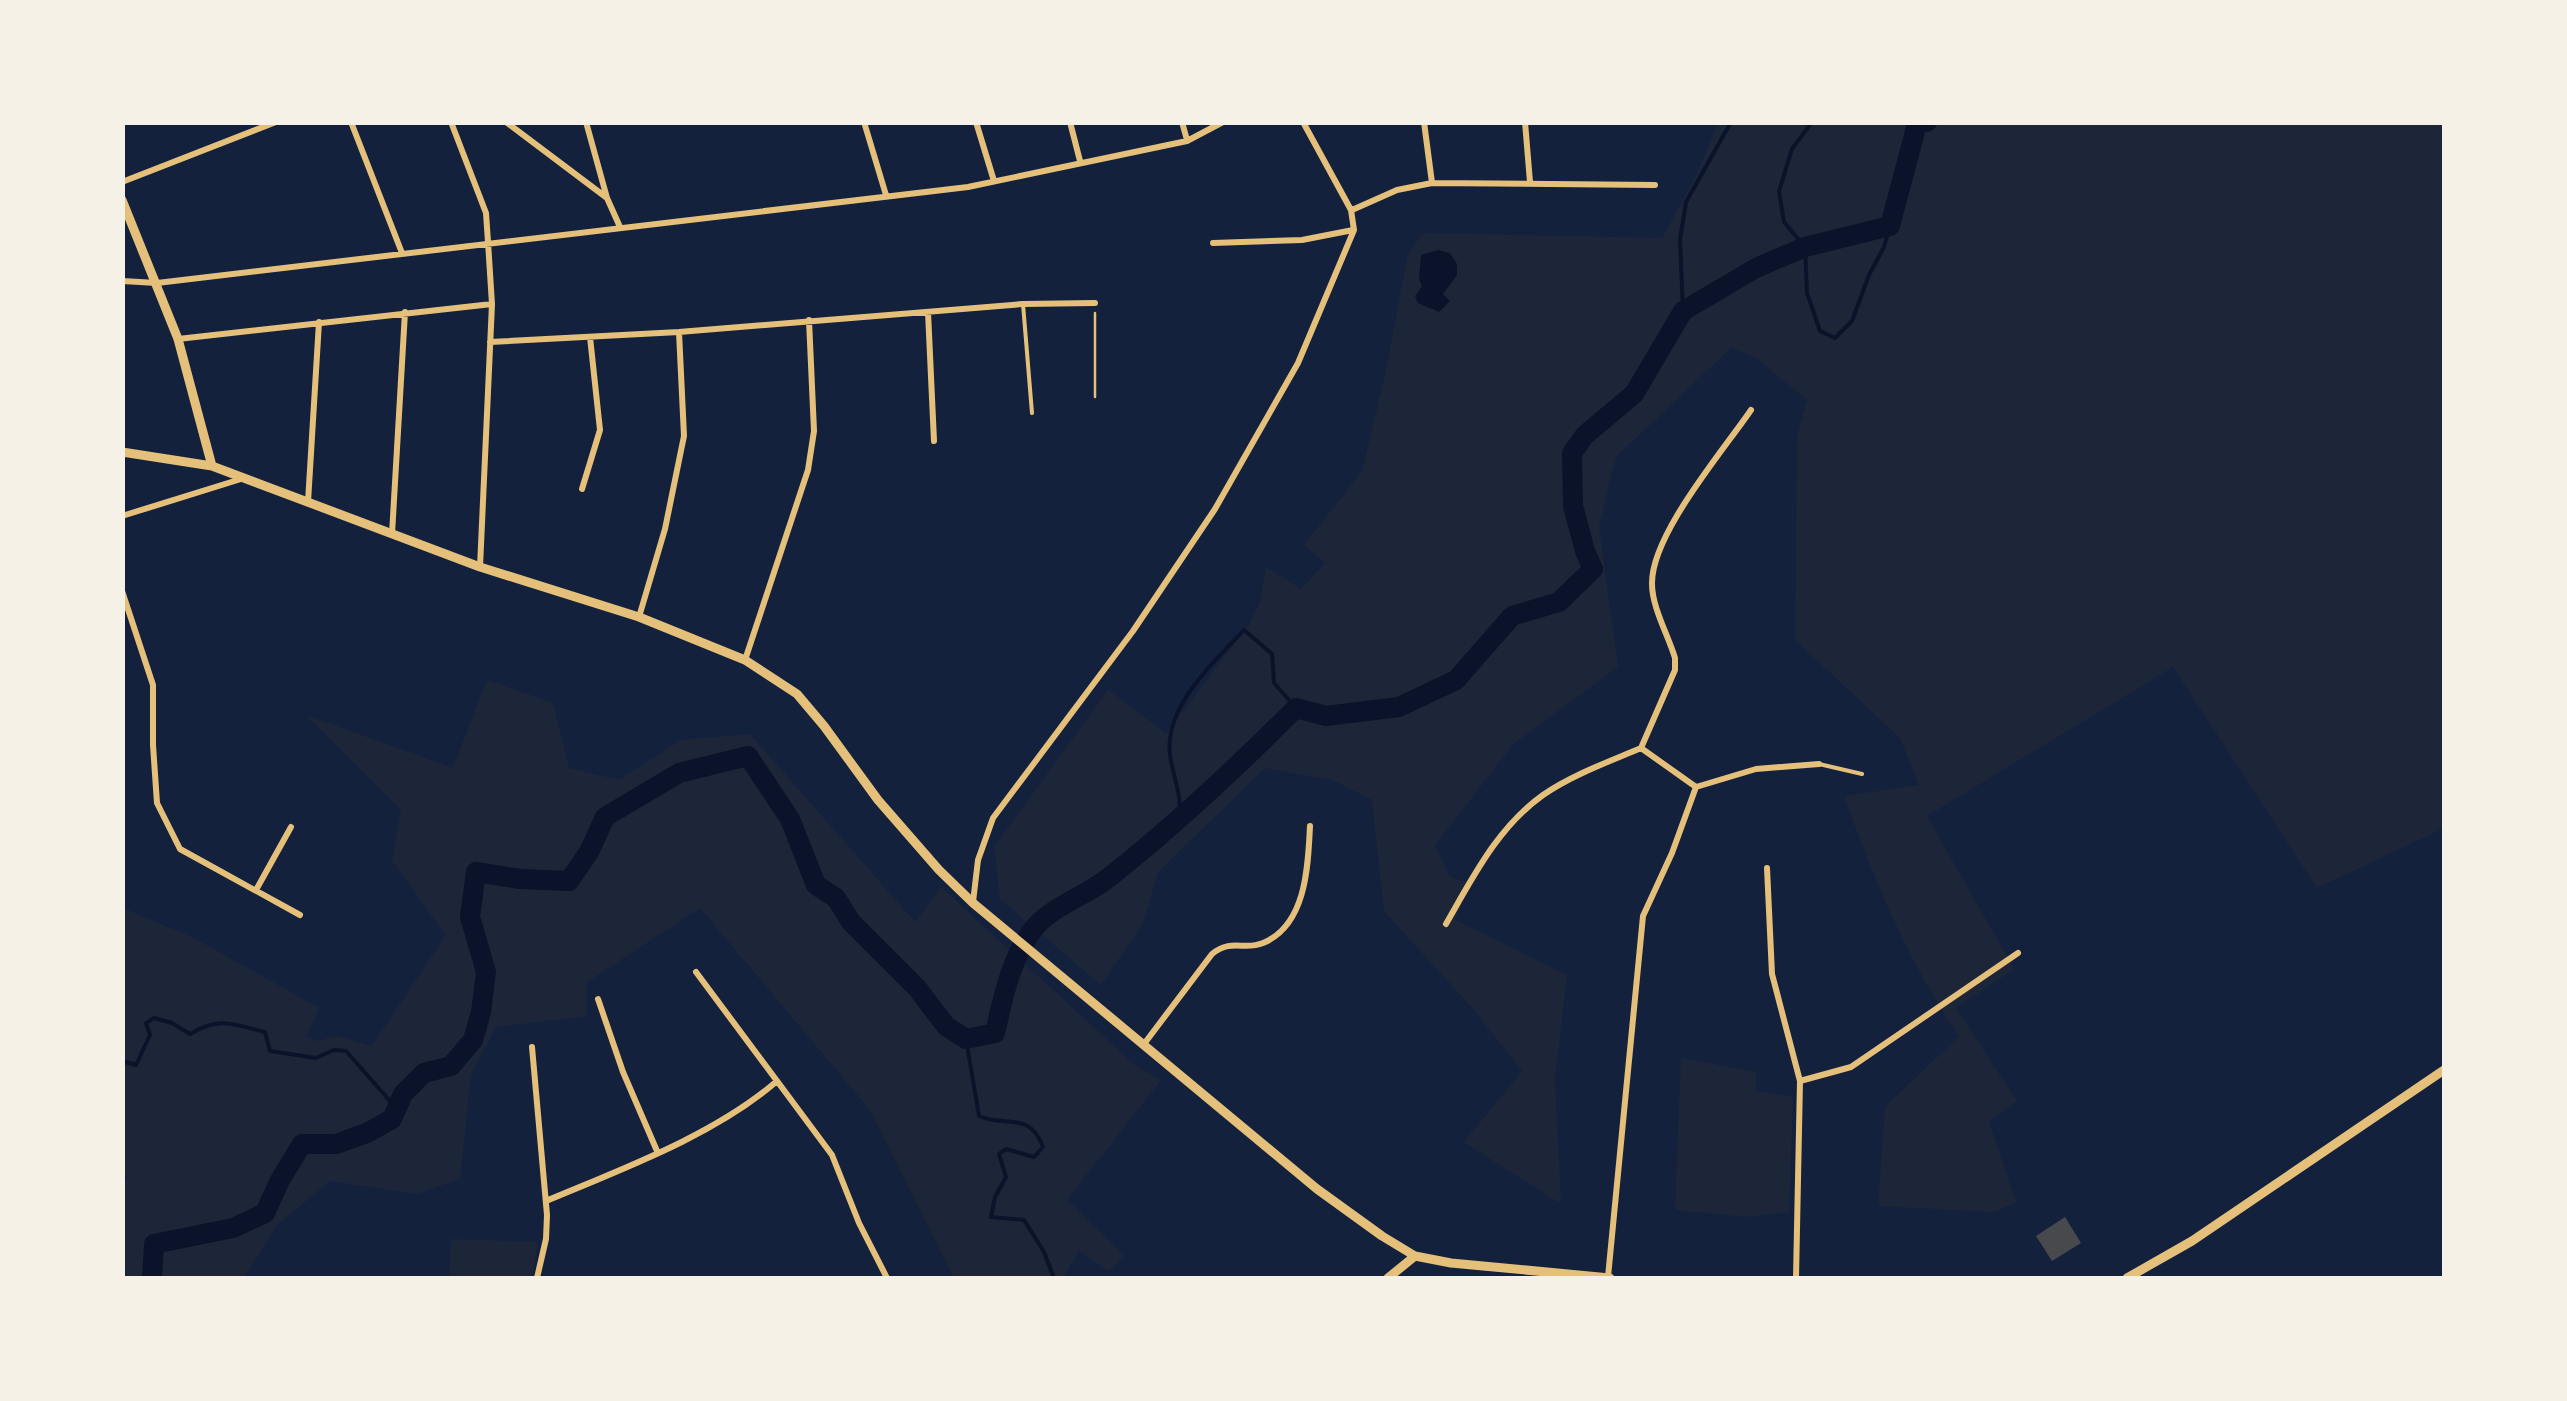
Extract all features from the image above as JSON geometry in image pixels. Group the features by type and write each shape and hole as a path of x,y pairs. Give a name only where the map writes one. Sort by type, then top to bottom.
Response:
{"main road":[{"path":"122,200 178,339 212,466"},
{"path":"122,452 212,466 392,535 639,617 745,660 797,694 878,800 973,903 1344,1210 1415,1256 1609,1278"},
{"path":"2127,1278 2192,1241 2444,1070"},
{"path":"1388,1278 1415,1256"}],"street":[{"path":"122,182 276,122"},
{"path":"351,122 402,253"},
{"path":"451,122 486,213 488,242 492,304 480,566"},
{"path":"506,122 607,198"},
{"path":"586,122 607,198 620,228"},
{"path":"976,122 994,181"},
{"path":"1070,122 1080,161"},
{"path":"1182,122 1187,141"},
{"path":"122,281 157,283 994,181 1187,141 1222,122"},
{"path":"973,903 978,860 993,818 1134,631 1215,509 1298,363 1354,227 1351,210 1303,122"},
{"path":"1424,122 1432,183"},
{"path":"1525,122 1530,182"},
{"path":"864,123 886,195"},
{"path":"1351,210 1397,190 1432,183 1655,185"},
{"path":"1214,243 1302,240 1354,227"},
{"path":"490,342 679,332 1023,304 1094,303"},
{"path":"178,339 492,304"},
{"path":"392,535 405,312"},
{"path":"928,312 934,441"},
{"path":"745,660 808,470 814,432 809,320"},
{"path":"308,503 320,322"},
{"path":"639,617 665,528 684,436 679,332"},
{"path":"582,489 600,430 590,337"},
{"path":"1446,924 1486,857 1527,808 1561,784 1641,748 1675,670 1652,590 1654,566 1674,518 1751,410"},
{"path":"122,516 243,478"},
{"path":"123,595 154,685 157,802 180,848 300,915"},
{"path":"1641,748 1696,787"},
{"path":"1696,787 1756,769 1819,764"},
{"path":"1609,1278 1643,916 1696,787"},
{"path":"1144,1044 1212,954 1224,945 1262,944 1280,932 1305,890 1310,826"},
{"path":"256,890 292,827"},
{"path":"1767,868 1772,974 1800,1082 1796,1278"},
{"path":"1800,1082 1851,1067 2018,953"},
{"path":"696,972 832,1155 859,1222 888,1278"},
{"path":"598,999 623,1072 658,1151"},
{"path":"532,1047 546,1201 546,1239 537,1278"},
{"path":"546,1201 718,1124 777,1082"}],"lane":[{"path":"1023,304 1032,414"},
{"path":"1819,764 1862,774"}],"path":[{"path":"1094,303 1095,397"}],"shaded area":[{"path":"1718,123 2444,123 2444,828 2317,888 2173,667 1927,816 2014,969 1956,1008 2017,1101 1989,1122 2016,1202 1994,1212 1878,1206 1885,1107 1959,1036 1923,978 1894,919 1844,796 1919,785 1900,738 1795,640 1797,436 1807,400 1757,359 1732,347 1616,457 1599,527 1618,667 1513,744 1435,846 1450,877 1471,884 1455,920 1567,975 1555,1079 1561,1204 1464,1142 1522,1071 1473,1009 1384,911 1372,800 1333,780 1265,768 1158,872 1143,924 1101,985 1000,899 994,847 1108,690 1166,733 1248,626 1260,602 1266,567 1301,589 1325,563 1304,545 1362,471 1408,254 1423,233 1662,238 1695,178"},
{"path":"1438,250 1450,253 1457,264 1457,275 1443,294 1450,301 1439,312 1418,303 1415,296 1422,286 1421,255"},
{"path":"487,680 553,703 569,768 619,780 681,740 750,734 915,922 941,887 1137,1067 1161,1080 1067,1200 1125,1256 1109,1271 1079,1251 1063,1278 954,1278 870,1110 700,908 587,982 587,1016 496,1027 471,1075 460,1179 417,1194 330,1181 277,1225 244,1278 123,1278 122,1193 127,1177 122,1171 123,908 194,938 319,1008 307,1037 318,1041 337,1036 372,1046 446,935 392,861 401,810 306,715 453,768"},
{"path":"1681,1058 1756,1072 1756,1091 1793,1097 1789,1212 1747,1217 1675,1210"},
{"path":"451,1239 538,1242 532,1278 449,1278"}],"building":[{"path":"2065,1217 2081,1243 2052,1261 2036,1236"}],"waterway":[{"path":"1683,311 1680,240 1686,202 1731,122"},
{"path":"1812,122 1792,149 1779,191 1784,222 1805,247 1807,293 1820,331 1835,338 1852,321 1890,226"},
{"path":"152,1278 154,1244 233,1228 265,1213 302,1144 336,1144 392,1119 403,1094 424,1073 451,1066 473,1040 486,972 470,917 476,872 569,881 589,852 605,817 679,773 748,756 790,819 816,885 836,898 851,922 917,988 946,1026 966,1039 995,1033 1012,968 1038,923 1132,859 1296,708 1326,716 1399,707 1456,680 1512,616 1559,602 1593,569 1573,506 1572,453 1585,435 1634,394 1683,311 1756,268 1805,247 1890,226 1917,124 1927,122"},
{"path":"1179,816 1170,755 1175,719 1194,686 1244,630 1272,654 1274,683 1296,708"},
{"path":"122,1061 136,1065 150,1035 146,1023 154,1018 190,1034 209,1025 235,1024 265,1032 270,1051 316,1058 334,1050 346,1051 397,1109"},
{"path":"966,1039 979,1116 1024,1124 1038,1136 1043,1147 1034,1157 1006,1149 999,1154 1006,1177 995,1197 991,1217 1024,1220 1044,1252 1054,1278"}]}
